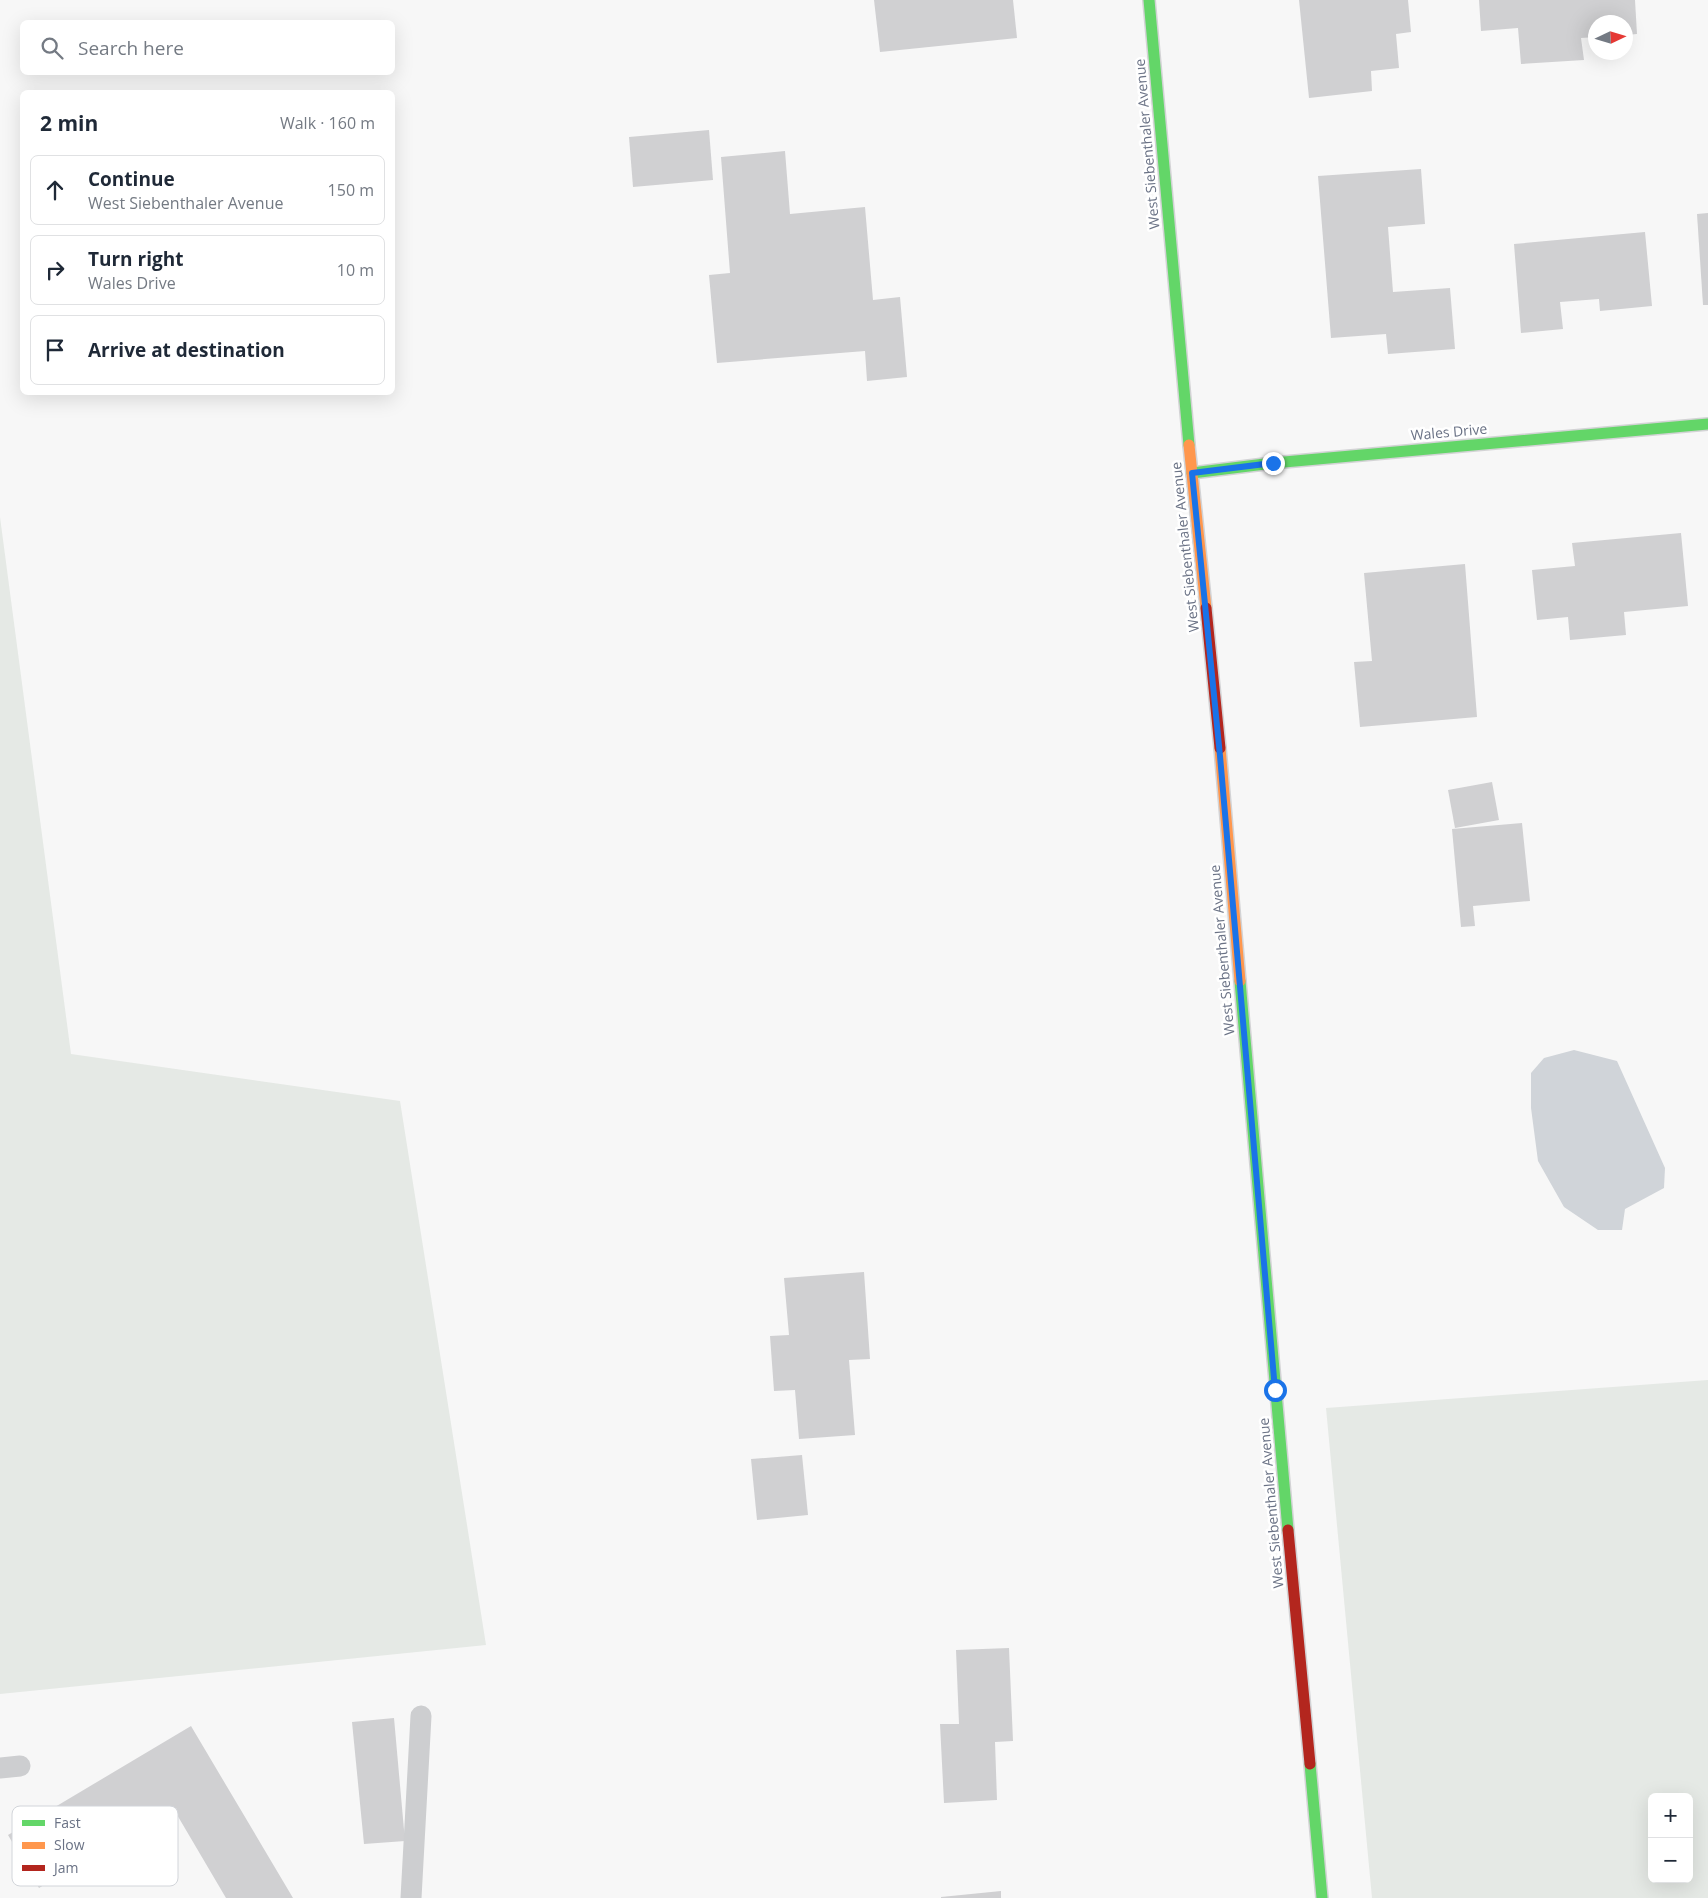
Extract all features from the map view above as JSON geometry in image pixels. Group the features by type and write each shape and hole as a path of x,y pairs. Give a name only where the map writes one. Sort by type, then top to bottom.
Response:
{"main road":[{"name":"West Siebenthaler Avenue","path":"1149,0 1220,756 1322,1898"},
{"name":"Wales Drive","path":"1192,473 1273,463 1708,424"}],"lane":[{"path":"411,1898 421,1716"}],"shaded area":[{"path":"0,517 71,1054 400,1101 486,1645 0,1694"},
{"path":"1574,1050 1617,1061 1665,1168 1664,1188 1625,1209 1622,1230 1598,1230 1564,1207 1538,1161 1531,1108 1531,1073 1544,1058"},
{"path":"1708,1380 1708,1898 1372,1898 1326,1408"}],"building":[{"path":"874,0 1013,0 1017,38 880,52"},
{"path":"1299,0 1408,0 1411,32 1396,34 1399,68 1371,71 1372,91 1309,98"},
{"path":"1479,0 1635,0 1637,34 1633,34 1633,15 1588,15 1588,38 1581,38 1584,60 1521,64 1518,28 1481,31"},
{"path":"709,130 713,180 633,187 629,137"},
{"path":"785,151 790,214 865,207 873,300 900,297 907,377 867,381 865,351 717,363 709,275 730,273 721,157"},
{"path":"1421,169 1425,224 1388,227 1393,292 1450,288 1455,349 1388,354 1386,334 1331,338 1318,176"},
{"path":"1708,213 1708,305 1703,305 1697,214"},
{"path":"1645,232 1652,306 1600,311 1599,299 1560,302 1563,329 1521,333 1514,244"},
{"path":"1681,533 1688,606 1624,612 1626,635 1570,640 1568,617 1537,620 1532,570 1575,566 1572,543"},
{"path":"1465,564 1477,717 1360,727 1354,662 1372,661 1364,573"},
{"path":"1492,782 1499,820 1455,828 1448,790"},
{"path":"1522,823 1530,901 1473,906 1475,926 1461,927 1452,829"},
{"path":"864,1272 870,1359 849,1360 855,1435 799,1439 795,1390 774,1391 770,1336 789,1335 784,1278"},
{"path":"802,1455 808,1515 757,1520 751,1459"},
{"path":"1009,1648 1013,1741 995,1742 997,1800 944,1803 940,1724 959,1724 956,1650"},
{"path":"394,1718 405,1841 364,1844 352,1722"},
{"path":"191,1726 293,1898 226,1898 178,1816 178,1806 57,1806"},
{"path":"12,1833 12,1842 8,1835"},
{"path":"1001,1891 1001,1898 941,1898 941,1897"}],"traffic: fast":[{"path":"1149,0 1189,445"},
{"path":"1192,473 1273,463 1708,424"},
{"path":"1240,981 1288,1530"},
{"path":"1310,1764 1322,1898"}],"traffic: slow":[{"path":"1189,445 1206,608"},
{"path":"1220,748 1240,981"}],"traffic: jam":[{"path":"1206,608 1220,748"},
{"path":"1288,1530 1310,1764"}],"route":[{"path":"1273,463 1192,473 1220,756 1275,1390"}]}
